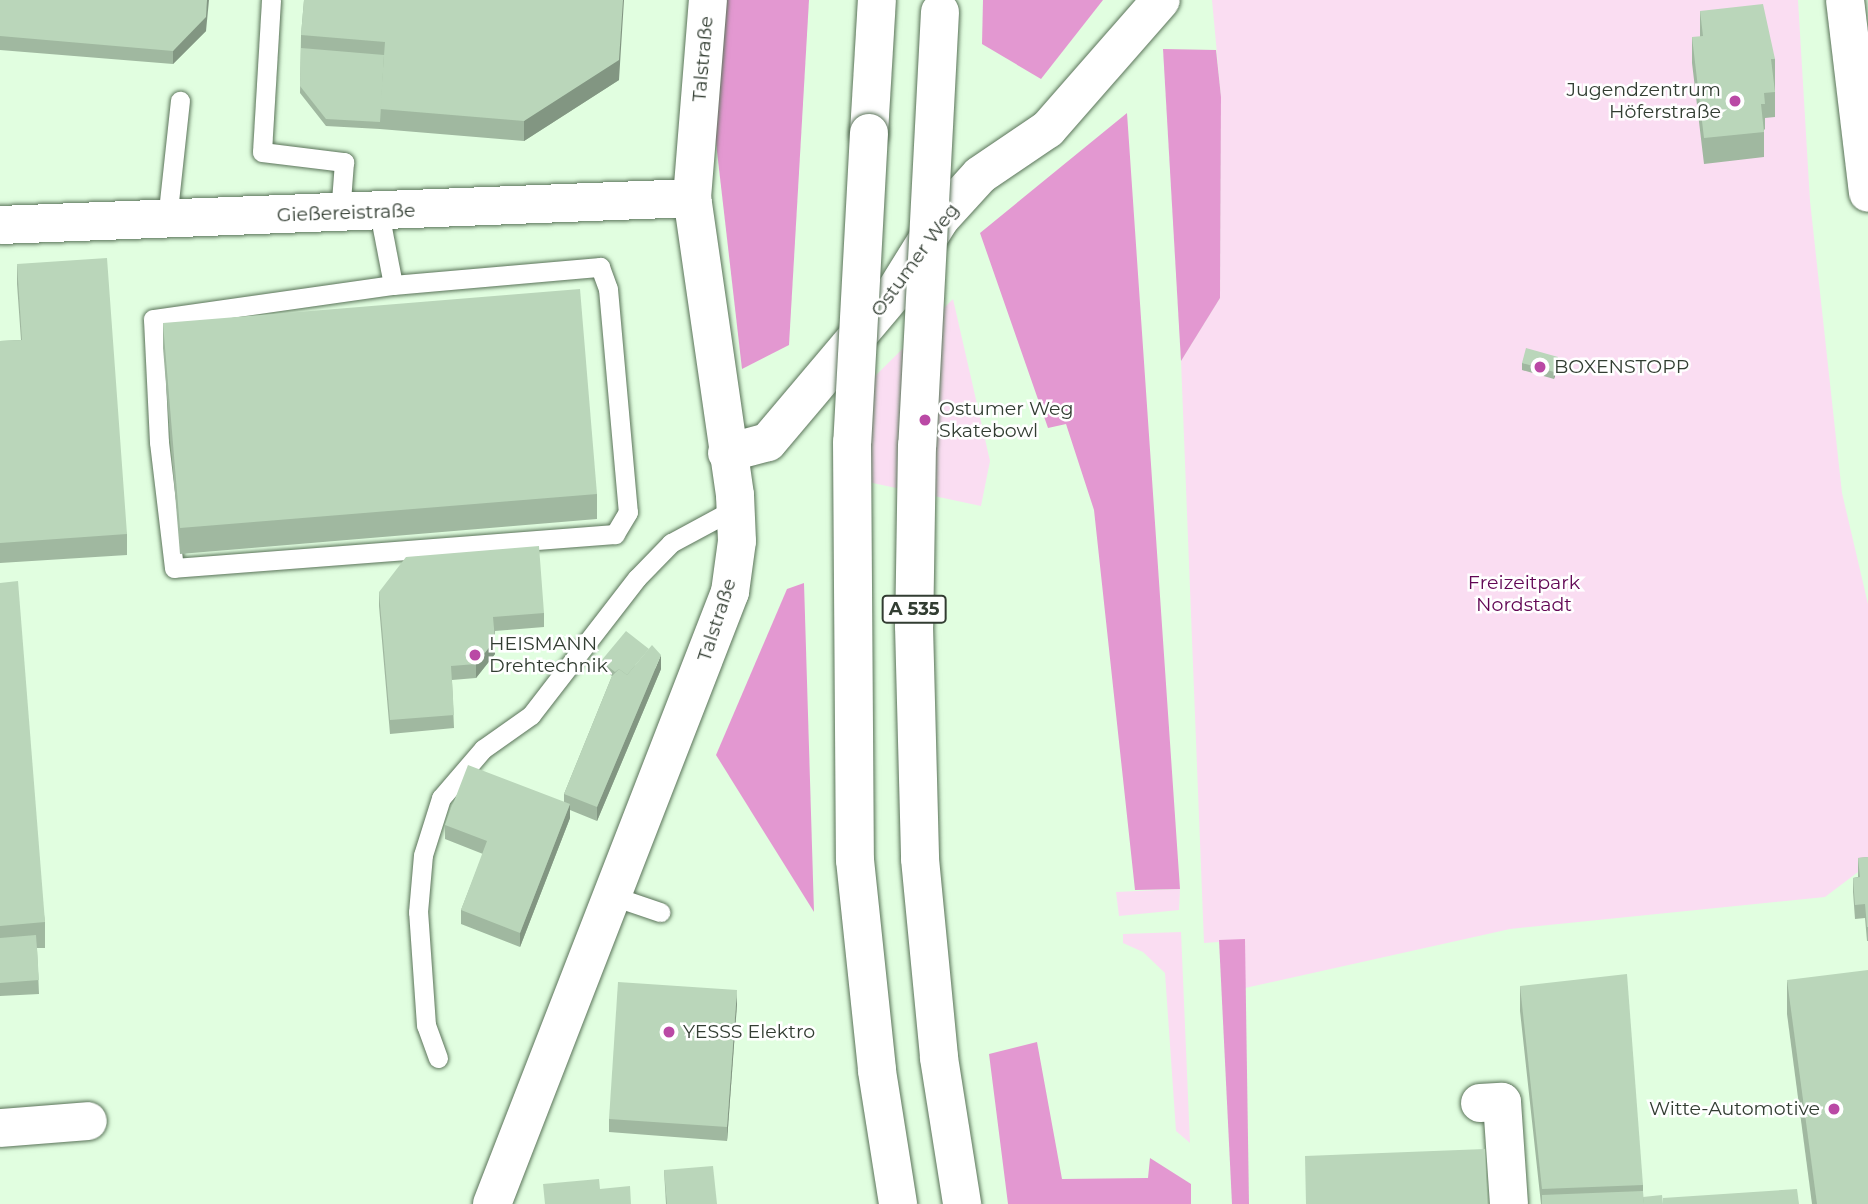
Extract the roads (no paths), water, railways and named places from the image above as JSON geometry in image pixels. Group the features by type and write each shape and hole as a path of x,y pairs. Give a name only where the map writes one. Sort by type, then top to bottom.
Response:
{"main road":[{"name":"Talstraße","path":"492,1204 730,592 737,541 736,508 692,198 708,0"},
{"path":"877,0 852,442 855,860 877,1071 898,1204"},
{"name":"Ostumer Weg","path":"727,453 768,442 894,293 940,219 980,175 1048,129 1161,0"},
{"path":"1845,0 1868,193"},
{"name":"A 535","path":"940,6 917,445 914,626 919,859 939,1058 962,1204"},
{"name":"Gießereistraße","path":"0,225 340,214 692,198"},
{"path":"1480,1103 1502,1102 1509,1204"},
{"path":"0,1128 88,1121"}],"lane":[{"path":"271,0 262,152 344,162 340,214"},
{"path":"167,220 180,101"},
{"path":"379,212 393,285"},
{"path":"600,267 608,289 628,512 615,534 174,568 159,442 153,319 393,285 600,267"},
{"path":"438,1058 426,1025 418,912 423,855 441,799 483,749 531,715 638,578 671,543 736,508"},
{"path":"613,895 660,912"}],"place":[{"name":"Jugendzentrum Höferstraße","path":"1735,101"},
{"name":"BOXENSTOPP","path":"1540,367"},
{"name":"Ostumer Weg Skatebowl","path":"925,420"},
{"name":"HEISMANN Drehtechnik","path":"475,655"},
{"name":"YESSS Elektro","path":"669,1032"},
{"name":"Witte-Automotive","path":"1834,1109"}],"park label":[{"name":"Freizeitpark Nordstadt","path":"1524,594"}]}
